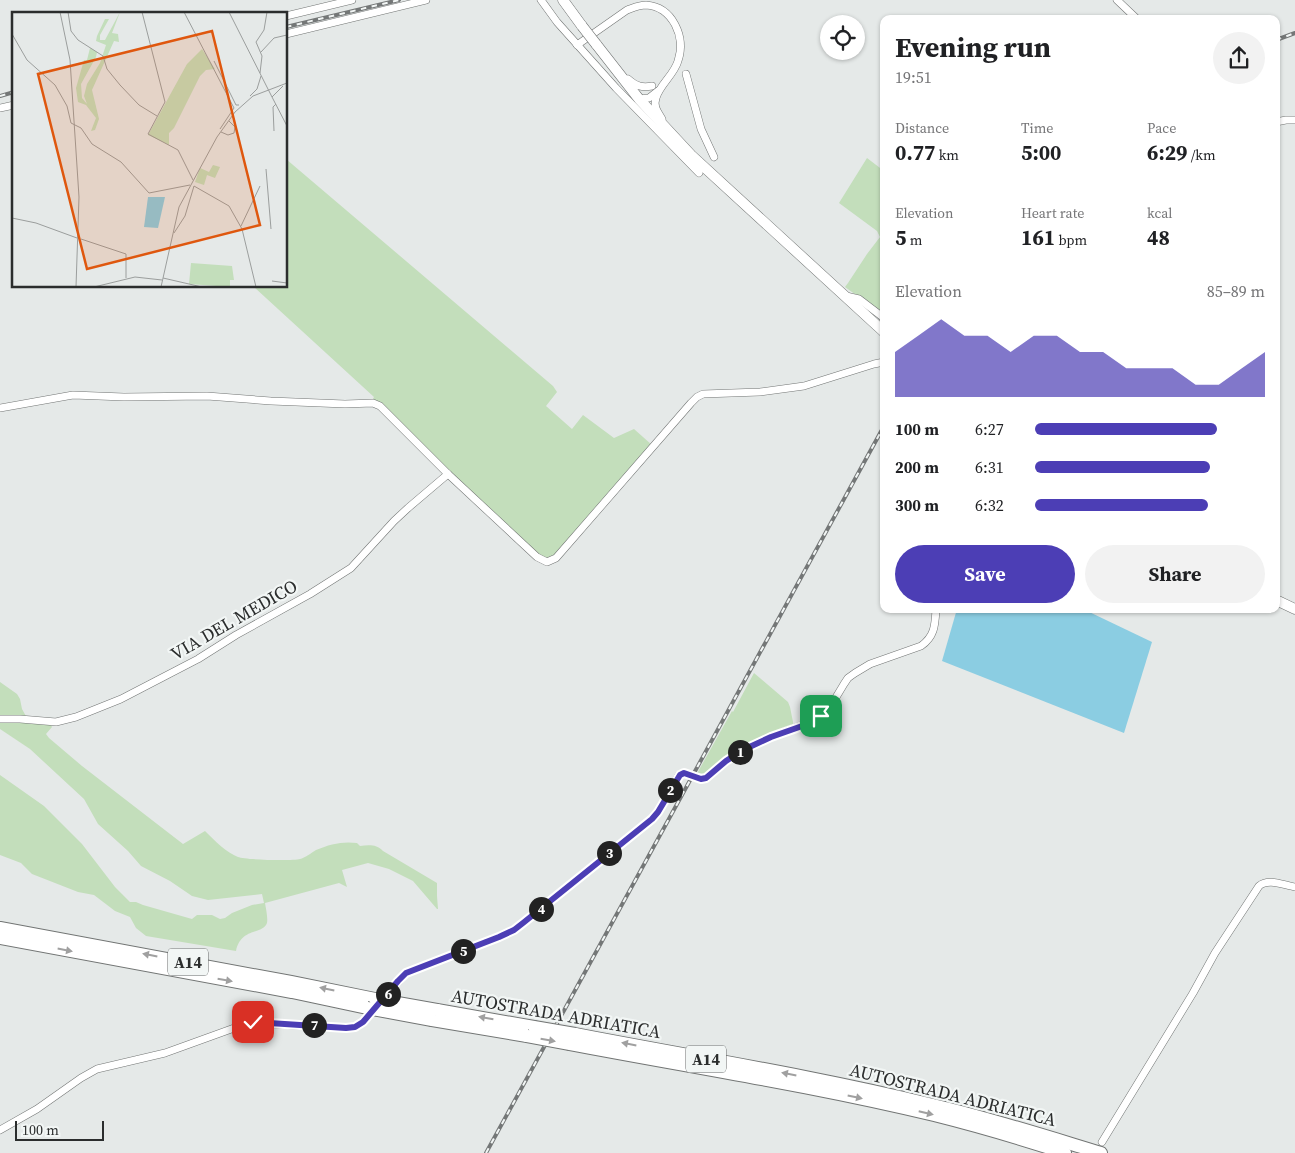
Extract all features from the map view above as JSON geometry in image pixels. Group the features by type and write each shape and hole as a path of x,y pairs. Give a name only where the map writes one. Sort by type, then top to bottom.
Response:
{"highway":[{"name":"AUTOSTRADA ADRIATICA","path":"0,928 291,982 371,1003"},
{"name":"AUTOSTRADA ADRIATICA","path":"0,938 283,990 371,1003 572,1039 881,1098 935,1105 1101,1148"},
{"name":"AUTOSTRADA ADRIATICA","path":"881,1098 935,1116 1065,1153"}],"main road":[{"path":"563,0 638,99 672,135 704,167 880,329"},
{"path":"1280,602 1295,610"}],"street":[{"path":"288,16 352,0"},
{"path":"288,34 426,0"},
{"path":"541,0 557,22 638,112 699,173"},
{"path":"1117,0 1132,15"},
{"path":"577,45 627,10 640,5 652,6 668,15 673,20 678,32 680,57 676,68 656,99 655,108 672,135"},
{"path":"604,55 614,61 634,84 642,87 652,86"},
{"path":"638,99 644,91 662,82 672,74"},
{"path":"686,74 701,129 714,157"},
{"path":"638,99 649,98 662,88"},
{"path":"1280,121 1295,120"},
{"path":"844,296 859,299 880,315"},
{"path":"0,408 72,395 124,397 207,396 345,404 373,402 537,557 544,562 549,562 556,558 697,397 703,394 760,392 804,386 880,359"},
{"name":"VIA DEL MEDICO","path":"0,719 56,722 76,717 121,699 198,660 236,635 310,594 351,568 401,514 448,474"},
{"path":"0,1130 38,1109 81,1078 97,1069 165,1053 248,1023 346,1028 360,1025 406,973 499,937 514,930 523,923 652,819 680,775 684,773 701,779 706,778 743,750 815,720 830,709 848,678 854,673 870,664 921,646 927,642 932,636 936,613"},
{"path":"1101,1148 1215,953 1259,886 1262,883 1270,882 1295,887"}],"green space":[{"path":"867,158 880,168 880,237 877,231 839,203"},
{"path":"288,161 553,386 557,392 546,406 572,429 583,415 614,438 634,429 652,445 553,558 541,558 371,402 374,397 255,288 288,288"},
{"path":"880,237 880,312 845,287"},
{"path":"754,673 788,702 794,727 767,738 705,777 695,777 733,712"},
{"path":"0,682 17,694 28,720 0,720"},
{"path":"13,722 51,725 52,727 46,734 49,738 183,844 205,831 216,842 238,857 279,860 304,858 321,848 342,843 352,842 360,846 375,846 437,883 438,909 413,881 389,869 368,863 342,870 347,887 339,883 265,903 267,923 265,927 242,938 236,951 146,936 136,928 130,917 115,911 94,895 78,892 32,874 21,863 0,855 0,775 44,806 82,844 115,887 130,902 136,902 192,919 197,915 212,915 220,919 252,905 264,903 262,894 208,900 192,896 170,881 141,866 128,851 98,824 84,799 30,749 0,729 0,723"}],"water":[{"path":"956,613 1091,613 1152,642 1124,733 942,661"}],"railway":[{"path":"288,27 399,0"},
{"path":"1280,39 1295,33"},
{"path":"0,96 12,93"},
{"path":"486,1153 880,433"}],"route":[{"path":"253,1022 346,1028 360,1025 406,973 499,937 514,930 523,923 652,819 680,775 684,773 701,779 706,778 743,750 771,737 805,725 821,716"}]}
